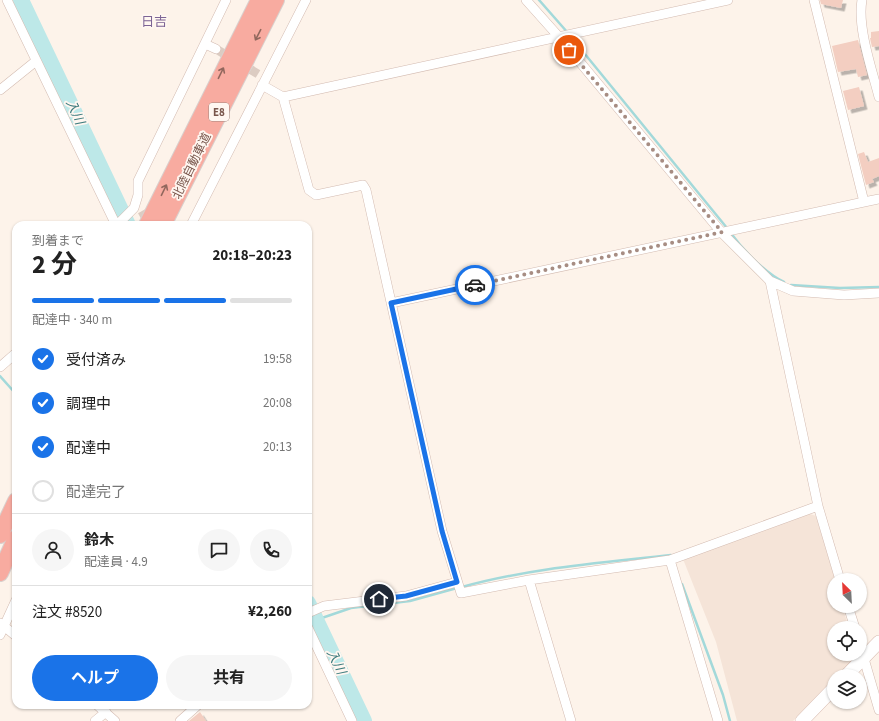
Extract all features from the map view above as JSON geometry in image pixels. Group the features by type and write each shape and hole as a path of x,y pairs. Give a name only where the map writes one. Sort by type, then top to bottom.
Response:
{"highway":[{"name":"北陸自動車道","path":"144,218 259,0"},
{"name":"北陸自動車道","path":"165,221 276,0"},
{"path":"0,535 12,510"},
{"path":"0,573 12,547"}],"main road":[{"path":"867,655 879,642"},
{"path":"853,669 861,661"},
{"path":"802,721 827,695"}],"street":[{"path":"7,0 115,221"},
{"path":"121,221 134,208 137,202 138,180 226,0"},
{"path":"193,221 262,79 306,0"},
{"path":"526,0 559,37 722,232 770,281 793,291 844,295 879,293"},
{"path":"282,97 559,37 695,4 728,0"},
{"path":"814,0 864,202"},
{"path":"862,0 861,22 879,97"},
{"path":"205,44 216,49"},
{"path":"0,90 36,62"},
{"path":"262,79 282,97 309,190 316,195 363,185 366,190 442,531 461,592 530,580 670,560 818,506"},
{"path":"391,303 879,199"},
{"path":"137,202 144,218"},
{"path":"770,281 818,506 838,573"},
{"path":"0,367 12,356"},
{"path":"670,560 718,721"},
{"path":"530,580 571,721"},
{"path":"312,611 324,606 406,596 457,582"},
{"path":"0,635 2,624 12,607"},
{"path":"2,624 12,633"},
{"path":"312,636 352,721"},
{"path":"865,661 879,710"},
{"path":"102,709 115,721"},
{"path":"180,721 194,709"},
{"path":"95,721 106,712"}],"shaded area":[{"path":"807,513 816,516 833,573 827,573 827,613 844,613 847,621 827,621 827,661 856,661 847,669 827,669 827,689 793,721 737,721 716,642 683,559"}],"building":[{"path":"820,0 843,0 841,8 821,4"},
{"path":"879,31 879,46 872,47 870,38 871,32"},
{"path":"858,40 867,75 858,77 856,69 838,72 832,46"},
{"path":"859,87 864,106 848,110 843,91"},
{"path":"864,152 868,162 879,158 879,176 872,179 874,182 866,185 858,154"},
{"path":"200,712 206,721 189,721"}],"waterway":[{"name":"入川","path":"21,0 126,221"},
{"path":"539,0 568,33"},
{"path":"571,37 727,228"},
{"path":"730,232 755,260 770,273 784,282"},
{"path":"791,285 840,288 879,287"},
{"path":"0,376 12,390"},
{"path":"462,587 488,580 540,571 671,555 671,557"},
{"path":"682,584 723,695 730,721"},
{"path":"316,620 351,608 410,601 457,588"},
{"name":"入川","path":"312,611 364,721"}],"tunnel":[{"path":"216,49 258,74"},
{"path":"142,211 147,221"}],"way so far":[{"path":"475,285 722,232 569,50"}],"district":[{"name":"日吉","path":"154,22"}],"route":[{"path":"379,599 406,596 457,582 442,531 391,303 475,285"}]}
